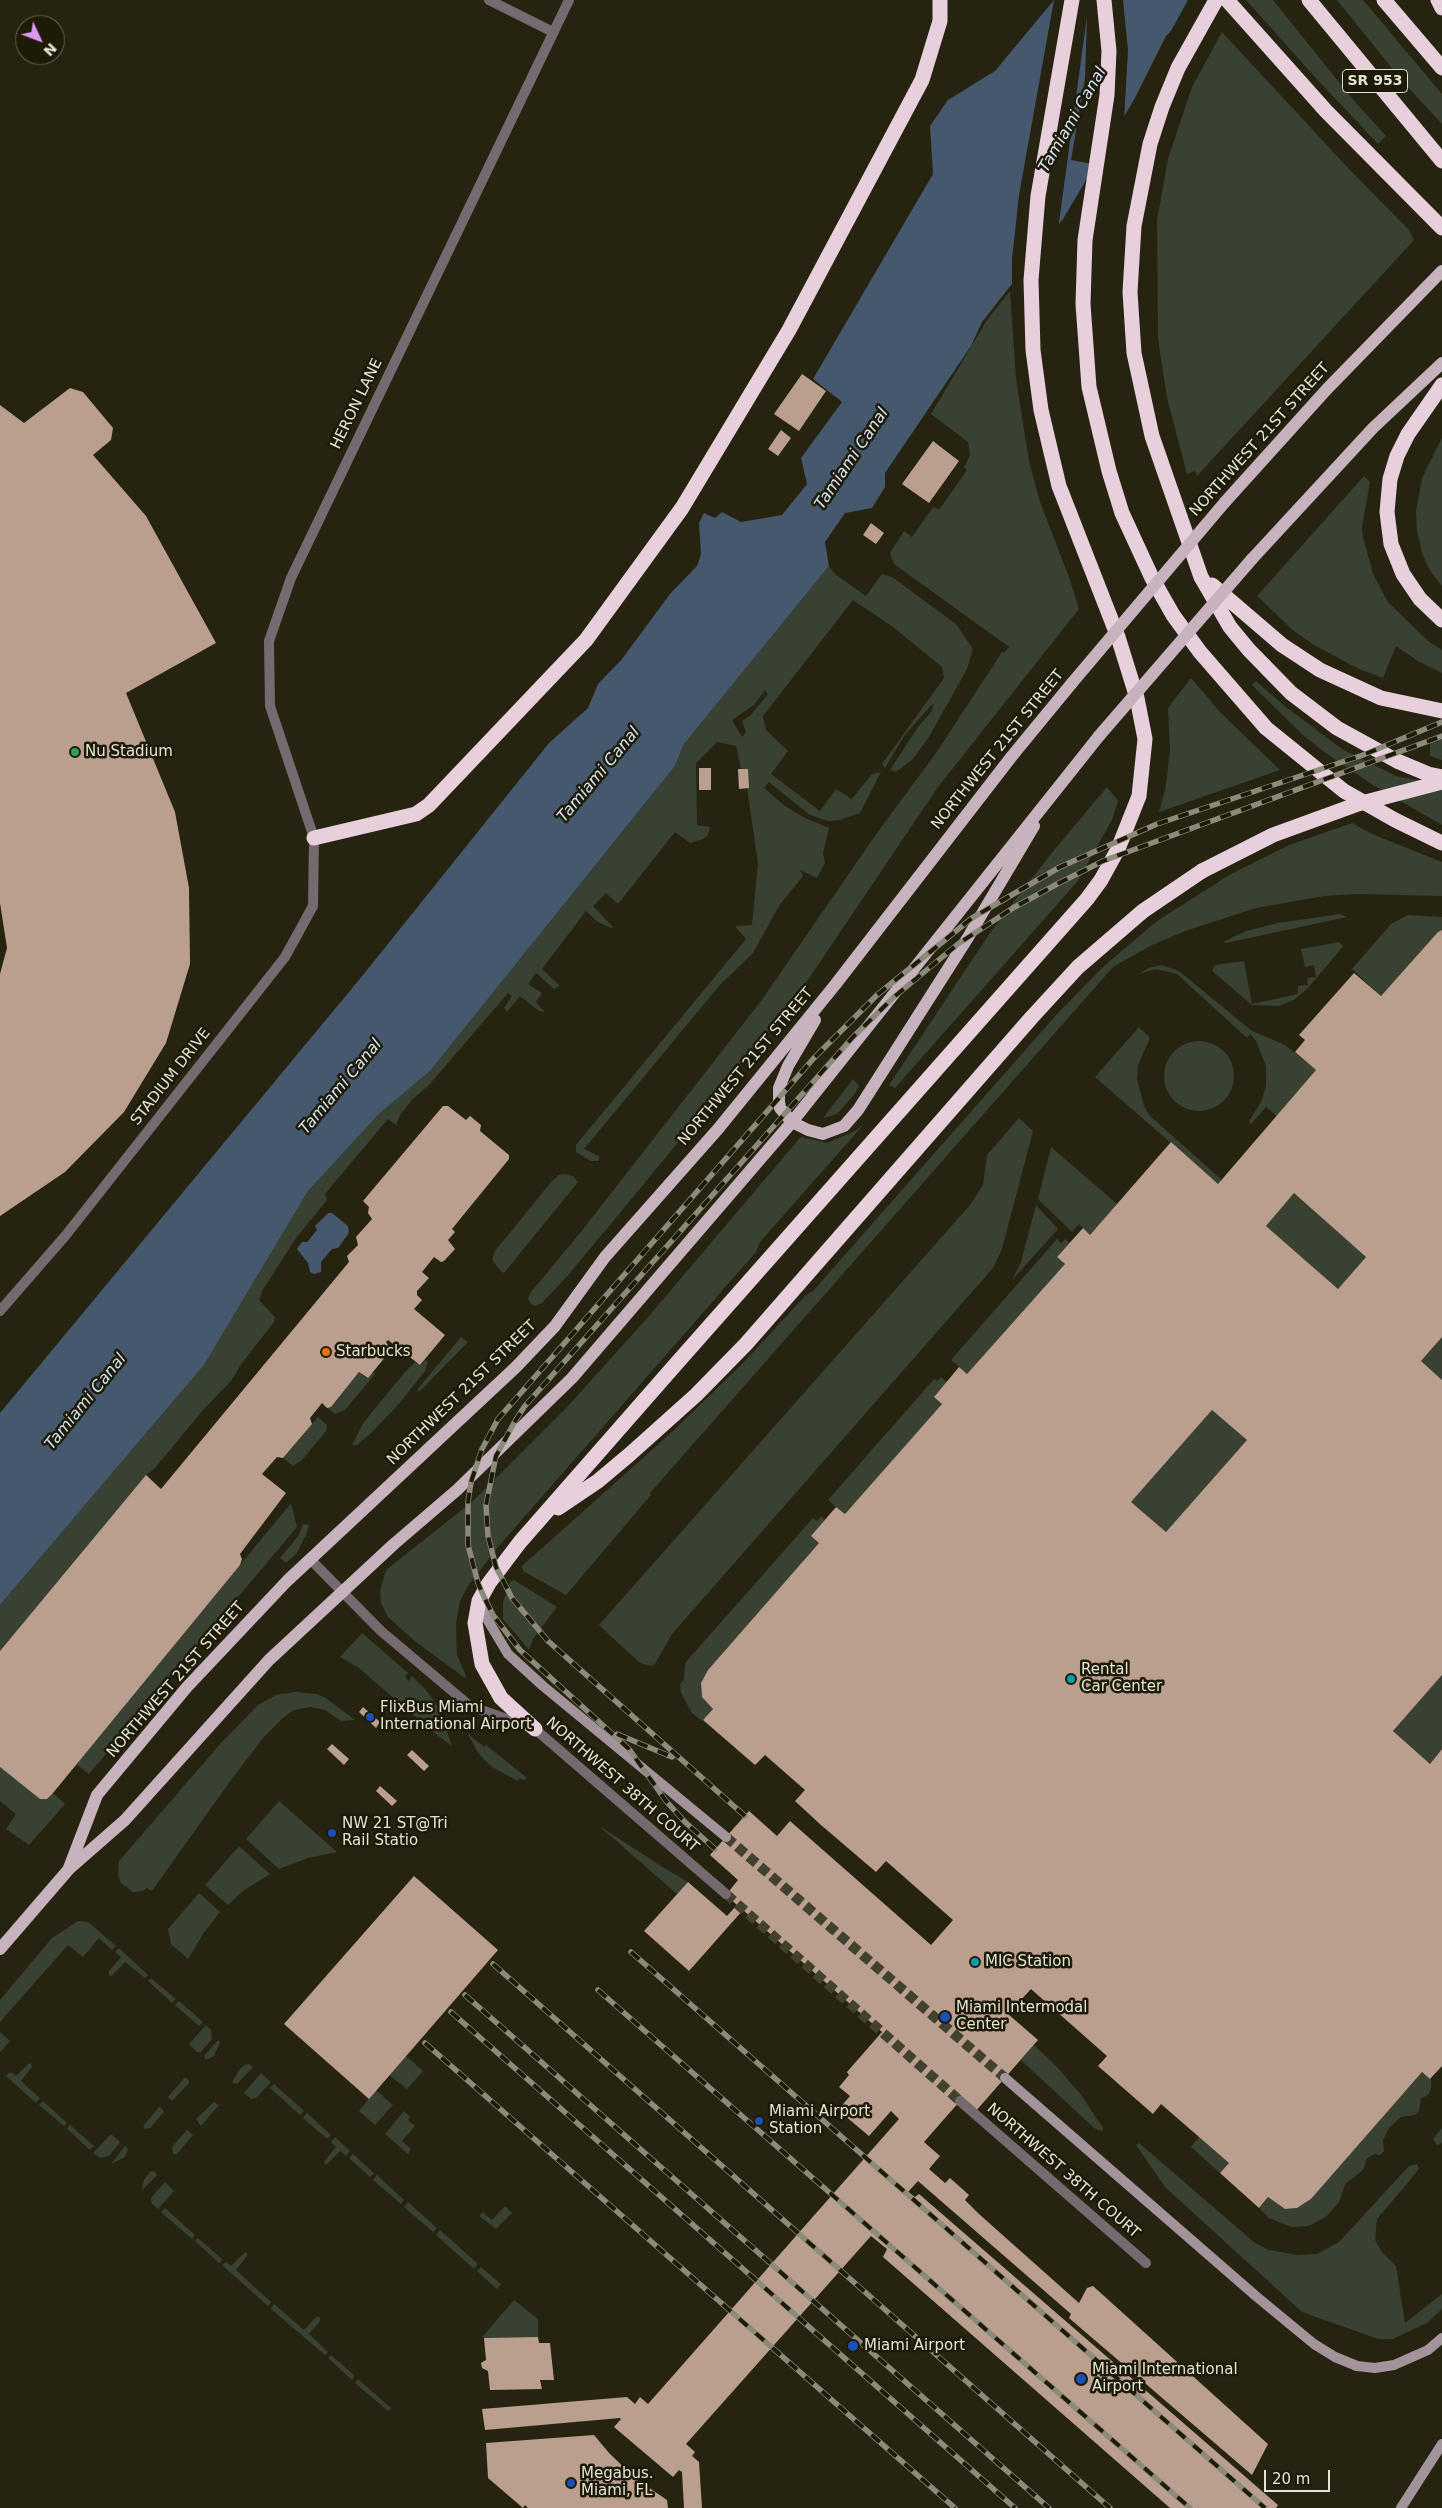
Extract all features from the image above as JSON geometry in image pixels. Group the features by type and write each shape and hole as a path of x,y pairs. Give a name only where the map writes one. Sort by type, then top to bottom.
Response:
{"highway":[{"path":"314,838 416,814 428,805 586,640 682,508 789,330 922,80 940,21 940,0"},
{"path":"535,1729 501,1698 482,1664 475,1623 479,1601 500,1566 1087,899 1109,867 1130,824 1142,782 1145,754 1144,724 1118,637 1059,486 1044,429 1036,376 1031,317 1038,196 1072,0"},
{"path":"1104,0 1108,31 1108,71 1083,261 1085,346 1089,387 1097,428 1120,504 1152,578 1173,615 1200,652 1266,728 1344,791 1395,820 1442,842"},
{"path":"1216,0 1178,68 1150,144 1137,204 1131,248 1130,301 1134,353 1152,436 1201,576 1230,627 1249,650 1292,693 1337,728 1361,743 1428,774 1442,777"},
{"path":"1227,0 1326,111 1442,228"},
{"name":"SR 953","path":"1309,0 1442,161"},
{"path":"1384,0 1442,68"},
{"path":"1438,0 1442,8"},
{"path":"1442,385 1408,434 1397,456 1390,479 1387,512 1391,544 1403,574 1420,599 1442,620"},
{"path":"1201,576 1282,645 1320,670 1381,698 1442,711"},
{"path":"540,1520 598,1481 696,1394 771,1317 1073,972 1143,911 1202,871 1273,835 1358,804 1442,782"}],"main road":[{"name":"NORTHWEST 21ST STREET","path":"69,1869 97,1796 187,1687 310,1559 516,1367 549,1333 605,1257 718,1129 835,985 1012,756 1072,683 1225,502 1327,389 1439,274"},
{"name":"NORTHWEST 21ST STREET","path":"0,1949 69,1869 125,1820 269,1660 457,1490 572,1378 792,1122 1058,785 1099,736 1252,559 1373,428 1442,363"},
{"path":"835,985 788,1066 779,1088 780,1108 792,1122 808,1130 824,1134 837,1130 849,1121 967,939 1058,785"}],"street":[{"path":"489,0 553,32"},
{"name":"HERON LANE","path":"314,838 270,706 269,641 291,578 569,0"},
{"name":"STADIUM DRIVE","path":"0,1311 66,1234 285,957 313,906 314,838"},
{"name":"NORTHWEST 38TH COURT","path":"310,1559 381,1631 470,1706 535,1729 726,1894"},
{"path":"479,1601 487,1619 508,1654 543,1686 726,1837"},
{"path":"1006,2078 1257,2297 1314,2344 1335,2357 1357,2366 1375,2368 1394,2366 1428,2350 1442,2338"},
{"name":"NORTHWEST 38TH COURT","path":"960,2101 1146,2263"},
{"path":"1401,2508 1442,2444"}],"green space":[{"path":"1246,0 1273,0 1350,96 1386,136 1378,144 1314,76"},
{"path":"1337,0 1363,0 1442,94 1442,124 1404,83"},
{"path":"1222,32 1348,168 1409,230 1414,240 1197,476 1195,471 1187,474 1167,398 1158,339 1157,220 1168,159 1192,87"},
{"path":"1010,291 1016,379 1029,461 1040,502 1079,609 938,787 787,1011 570,1273 542,1303 535,1306 531,1304 528,1298 531,1292 580,1233 761,1001 877,833 936,753 1002,652 1004,653 1009,647 894,564 890,553 904,531 912,537 933,507 939,510 967,470 964,467 970,455 968,442 931,414 987,320"},
{"path":"1442,438 1442,586 1431,572 1423,556 1417,531 1416,511 1422,478"},
{"path":"1364,476 1370,482 1362,527 1373,574 1388,602 1428,641 1442,650 1442,673 1418,661 1396,646 1383,678 1359,669 1314,645 1294,631 1257,596"},
{"path":"829,566 835,574 866,596 882,574 892,577 956,624 973,649 967,669 929,737 913,759 896,772 890,770 918,727 932,711 933,703 904,736 885,768 882,764 944,678 942,667 893,627 853,600 763,716 766,730 788,751 771,774 820,811 836,789 852,799 872,774 881,772 860,813 839,820 828,821 810,815 769,782 764,788 785,806 805,818 829,828 823,853 825,863 817,878 800,870 803,876 779,906 753,953 719,986 584,1149 599,1156 599,1161 591,1161 576,1152 576,1145 746,939 735,926 752,925 758,863 747,788 748,769 741,769 736,746 717,742 696,763 697,825 710,827 708,835 703,839 690,843 675,832 618,904 606,893 593,906 613,927 611,928 598,922 586,911 542,969 560,986 554,989 536,973 528,984 542,993 536,1002 545,1012 539,1011 520,996 507,1012 504,1008 512,996 508,993 429,1085 413,1099 400,1115 396,1125 388,1119 325,1194 327,1200 296,1238 262,1291 259,1300 275,1317 274,1322 242,1363 231,1381 204,1409 154,1469 146,1475 0,1651 0,1605 204,1365 308,1191 380,1113 430,1071 675,766 684,744","holes":["765,690 768,694 751,715 742,721 746,732 742,737 732,720 754,705"]},
{"path":"1191,678 1221,713 1280,770 1159,812 1165,791 1170,751 1168,708"},
{"path":"1256,681 1282,704 1342,749 1396,776 1442,785 1442,825 1373,785 1323,751 1303,735 1252,685"},
{"path":"1430,738 1442,738 1442,760 1430,756"},
{"path":"1107,787 1118,801 1112,820 1077,882 895,1088 889,1085 992,930 1054,850"},
{"path":"1352,823 1372,834 1442,862 1442,896 1356,894 1324,896 1256,908 1188,930 1152,945 1113,967 650,1493 651,1495 566,1595 523,1571 522,1566 672,1432 744,1362 806,1295 813,1291 1057,1014 1104,966 1157,921 1231,874 1289,845"},
{"path":"1340,914 1347,917 1226,943 1223,942 1246,931 1278,923"},
{"path":"1408,915 1442,917 1442,930 1438,932 1381,996 1352,969 1391,924"},
{"path":"1339,942 1343,946 1308,988 1294,1000 1279,1006 1252,1005 1212,971 1215,965 1244,961 1252,1004 1298,994 1298,986 1308,985 1307,978 1316,977 1314,965 1305,967 1301,949"},
{"path":"1162,965 1179,971 1252,1031 1285,1045 1316,1070 1277,1116 1266,1107 1251,1124 1249,1121 1261,1102 1266,1086 1266,1066 1256,1041 1250,1034 1247,1038 1177,974 1156,969 1139,974 1148,968"},
{"path":"1139,1027 1150,1038 1138,1065 1137,1079 1144,1106 1150,1116 1222,1180 1218,1184 1095,1077"},
{"path":"1199,1041 1212,1044 1224,1051 1231,1063 1234,1076 1231,1089 1224,1101 1212,1108 1199,1111 1186,1108 1174,1101 1167,1089 1164,1076 1167,1063 1174,1051 1186,1044"},
{"path":"853,1079 859,1086 854,1095 837,1114 823,1118"},
{"path":"1019,1118 1033,1131 1002,1249 993,1268 672,1634 655,1664 651,1666 640,1663 599,1625 970,1205 983,1185 987,1155"},
{"path":"864,1124 760,1242 756,1252 498,1547 468,1586 460,1601 456,1624 457,1655 466,1676 465,1678 416,1642 388,1617 381,1603 380,1591 386,1570 473,1501 569,1405 649,1316 799,1139 802,1137 827,1143 855,1131"},
{"path":"1051,1147 1117,1204 1090,1235 1079,1224 1072,1232 1038,1199"},
{"path":"559,1175 573,1176 578,1182 504,1273 492,1260 495,1251 551,1182"},
{"path":"1294,1193 1366,1257 1338,1289 1266,1226"},
{"path":"1036,1205 1058,1229 1012,1280 1021,1262"},
{"path":"1057,1239 1061,1243 1066,1239 1069,1243 1057,1257 1065,1264 967,1374 951,1360"},
{"path":"461,1337 468,1342 419,1392 417,1390"},
{"path":"1442,1337 1442,1380 1421,1361"},
{"path":"425,1360 428,1362 425,1371 398,1405 371,1433 357,1445 352,1445 364,1422 405,1372 415,1362 421,1365"},
{"path":"359,1372 366,1378 373,1372 375,1374 345,1410 335,1414 327,1408 332,1406"},
{"path":"941,1377 947,1382 934,1397 942,1404 845,1514 828,1500 934,1379 937,1381"},
{"path":"1212,1410 1247,1440 1166,1532 1131,1502"},
{"path":"318,1417 327,1425 326,1431 302,1460 293,1466 283,1458"},
{"path":"291,1503 297,1527 89,1774 76,1764"},
{"path":"821,1516 825,1520 811,1536 819,1543 708,1670 701,1683 702,1697 713,1709 702,1721 692,1713 681,1693 680,1684 684,1680 685,1663 813,1518 817,1521"},
{"path":"303,1524 309,1525 306,1535 296,1554 286,1563 280,1558 299,1535"},
{"path":"514,1580 557,1607 533,1639 529,1650 503,1619 503,1602 510,1582"},
{"path":"362,1633 408,1673 405,1677 409,1681 412,1676 426,1690 440,1710 452,1746 359,1668 340,1657"},
{"path":"1442,1675 1442,1749 1430,1764 1393,1731"},
{"path":"295,1692 317,1694 326,1698 355,1720 341,1721 325,1710 310,1707 294,1710 284,1717 263,1738 152,1891 147,1888 143,1891 133,1892 121,1883 118,1875 119,1861 221,1743 258,1705 276,1695"},
{"path":"467,1733 484,1747 486,1745 527,1778 524,1780 519,1778 518,1781 492,1767 479,1754"},
{"path":"0,1767 40,1799 47,1799 53,1793 65,1804 29,1845 6,1829 16,1814 0,1801"},
{"path":"279,1801 337,1852 308,1858 279,1869 246,1839"},
{"path":"598,1825 661,1866 688,1882 677,1894"},
{"path":"239,1846 270,1874 243,1891 228,1905 205,1885"},
{"path":"199,1893 220,1912 203,1934 188,1959 171,1944 168,1929"},
{"path":"78,1921 88,1922 116,1946 112,1950 99,1938 83,1957 68,1945 0,2022 0,2000 52,1938"},
{"path":"119,1948 148,1975 145,1978 125,1962 112,1976 109,1975 109,1971 121,1957 115,1952"},
{"path":"151,1978 176,1999 172,2003 148,1981"},
{"path":"179,2001 203,2022 199,2026 175,2005"},
{"path":"206,2025 211,2030 212,2039 201,2052 197,2052 189,2044"},
{"path":"0,2032 10,2041 0,2052"},
{"path":"218,2040 220,2042 214,2056 206,2060 204,2056"},
{"path":"1034,2045 1059,2069 1081,2095 1103,2128 1102,2131 1094,2128 1021,2060"},
{"path":"406,2056 423,2071 407,2089 389,2075"},
{"path":"31,2063 32,2067 21,2081 40,2098 36,2103 6,2076 10,2072 16,2076"},
{"path":"249,2064 253,2067 237,2084 232,2083 239,2070 244,2065"},
{"path":"1422,2072 1431,2080 1431,2088 1429,2094 1421,2099 1419,2111 1415,2115 1401,2117 1389,2128 1383,2140 1384,2151 1380,2155 1375,2154 1367,2158 1363,2170 1345,2184 1339,2202 1327,2216 1309,2226 1291,2227 1269,2218 1259,2208 1268,2197 1285,2209 1297,2208 1311,2199"},
{"path":"261,2073 271,2082 256,2098 251,2099 244,2093"},
{"path":"185,2077 189,2080 189,2083 172,2101 168,2097"},
{"path":"274,2084 304,2111 300,2115 270,2088"},
{"path":"376,2090 393,2105 375,2125 359,2111"},
{"path":"43,2101 67,2123 64,2126 39,2105"},
{"path":"214,2102 219,2105 201,2126 196,2119"},
{"path":"160,2106 164,2112 150,2128 145,2129 143,2126"},
{"path":"404,2111 410,2117 408,2120 415,2126 402,2141 411,2149 408,2154 385,2134"},
{"path":"307,2113 331,2135 327,2139 303,2118"},
{"path":"70,2125 94,2146 90,2150 67,2129"},
{"path":"1442,2128 1442,2143 1437,2145 1433,2139"},
{"path":"187,2130 193,2135 177,2154 173,2154 172,2147"},
{"path":"111,2134 120,2142 109,2156 100,2158 93,2153"},
{"path":"335,2137 350,2151 346,2156 340,2151 326,2165 324,2162 336,2147 331,2142"},
{"path":"1199,2137 1229,2163 1220,2173 1191,2147"},
{"path":"1139,2143 1255,2243 1269,2250 1297,2255 1317,2254 1339,2242 1409,2166 1417,2164 1419,2168 1416,2173 1377,2219 1375,2240 1382,2252 1396,2266 1405,2323 1442,2294 1442,2309 1427,2323 1393,2339 1378,2339 1302,2312 1165,2187 1136,2145"},
{"path":"125,2146 128,2149 125,2157 111,2164"},
{"path":"353,2154 374,2173 370,2177 349,2158"},
{"path":"151,2171 155,2171 157,2175 142,2190 144,2180"},
{"path":"377,2175 404,2200 401,2204 373,2180"},
{"path":"165,2182 174,2191 158,2209 152,2204 151,2198"},
{"path":"408,2202 437,2228 433,2232 404,2207"},
{"path":"505,2206 512,2213 496,2229 479,2216 483,2212 492,2220"},
{"path":"165,2208 195,2235 192,2239 161,2212"},
{"path":"440,2230 478,2264 474,2269 436,2235"},
{"path":"198,2238 223,2260 219,2263 195,2241"},
{"path":"244,2253 247,2253 247,2256 236,2270 271,2302 268,2306 222,2265 226,2262 231,2266"},
{"path":"481,2267 501,2284 497,2289 477,2271"},
{"path":"514,2300 538,2319 538,2337 482,2337"},
{"path":"274,2304 304,2330 316,2317 320,2317 320,2321 309,2334 328,2352 325,2355 271,2309"},
{"path":"331,2355 355,2376 352,2380 328,2358"},
{"path":"358,2379 391,2408 388,2411 355,2383"}],"water":[{"name":"Tamiami Canal","path":"1054,0 1190,0 1175,27 1166,36 1135,98 1063,219 982,322 971,346 885,473 885,487 872,508 845,513 825,542 829,566 684,744 675,766 430,1071 380,1113 308,1191 204,1365 0,1605 0,1413 363,975 549,743 588,708 598,684 622,659 670,594 697,566 701,554 699,523 704,513 715,518 722,512 741,522 782,515 807,484 801,458 842,402 813,379 933,174 930,126 948,100 995,71"},
{"path":"328,1213 332,1213 348,1226 349,1233 338,1248 332,1249 321,1262 321,1272 314,1274 310,1272 308,1263 297,1249 302,1242 307,1242 317,1230 315,1226"}],"pier":[{"path":"1054,0 1123,0 1128,50 1124,121 1098,165 1071,160 1085,78 1087,16 1058,230 1012,288 1012,259 1019,195"},
{"path":"1188,0 1193,0 1177,28 1168,38 1159,56 1161,49"}],"building":[{"path":"802,374 826,391 799,431 774,414"},
{"name":"Nu Stadium","path":"70,388 83,392 113,428 111,440 93,455 146,516 216,643 126,693 175,812 189,888 190,964 166,1043 124,1112 65,1172 0,1216 0,974 7,948 0,903 0,405 24,423"},
{"path":"781,430 791,438 778,456 768,449"},
{"path":"933,441 959,461 929,503 902,484"},
{"path":"871,523 884,533 876,544 863,535"},
{"path":"699,768 711,768 711,790 699,790"},
{"path":"738,769 748,769 749,788 739,789"},
{"name":"Rental Car Center","path":"1442,930 1442,1337 1421,1361 1442,1380 1442,1675 1393,1731 1430,1764 1442,1749 1442,2066 1430,2079 1422,2072 1311,2199 1297,2208 1285,2209 1268,2197 1259,2208 1220,2173 1229,2163 1161,2104 1153,2114 1098,2066 1107,2056 1031,1989 1008,2014 1038,2040 975,2112 960,2101 924,2142 940,2156 929,2169 945,2183 950,2178 969,2195 965,2200 979,2214 1079,2303 1087,2288 1093,2286 1268,2444 1252,2475 1069,2318 1071,2314 918,2181 908,2192 915,2197 919,2194 1278,2505 1276,2508 1170,2508 883,2257 887,2249 871,2236 686,2444 695,2452 692,2456 699,2462 702,2508 684,2508 682,2472 679,2470 673,2477 614,2427 620,2418 485,2430 482,2409 627,2397 635,2404 640,2397 648,2404 899,2119 891,2111 869,2136 838,2110 850,2096 839,2087 849,2075 847,2072 882,2032 743,1910 689,1971 644,1931 688,1882 727,1916 737,1905 726,1895 738,1880 710,1855 749,1811 777,1836 790,1821 931,1945 953,1920 886,1861 876,1872 821,1825 795,1801 805,1790 765,1755 755,1765 703,1720 713,1709 702,1697 701,1683 708,1670 819,1543 811,1536 836,1507 845,1514 942,1404 934,1397 959,1367 967,1374 1065,1264 1057,1257 1083,1228 1090,1235 1171,1142 1218,1184 1316,1070 1295,1052 1305,1040 1299,1035 1354,973 1381,996 1438,932","holes":["1294,1193 1366,1257 1338,1289 1266,1226","1212,1410 1247,1440 1166,1532 1131,1502"]},
{"path":"443,1106 448,1106 466,1120 470,1116 481,1125 480,1131 509,1155 509,1159 452,1229 455,1232 448,1240 455,1249 444,1261 441,1262 434,1257 422,1272 429,1278 417,1291 417,1295 422,1300 414,1309 445,1335 420,1365 388,1340 386,1342 391,1350 368,1378 359,1372 331,1407 327,1408 322,1403 310,1418 312,1424 283,1458 277,1457 262,1474 286,1493 240,1554 242,1559 240,1565 53,1793 47,1799 40,1799 0,1767 0,1651 146,1475 161,1489 349,1262 347,1256 358,1245 356,1237 372,1219 368,1213 369,1207 363,1201"},
{"path":"363,1707 380,1722 376,1728 359,1712"},
{"path":"332,1744 349,1759 344,1765 327,1749"},
{"path":"412,1750 429,1766 424,1771 407,1755"},
{"path":"380,1786 397,1801 392,1806 376,1791"},
{"path":"414,1876 498,1950 369,2099 284,2024"},
{"path":"538,2337 539,2343 550,2343 554,2380 540,2380 542,2389 490,2390 488,2371 482,2368 481,2363 486,2360 484,2338"},
{"path":"594,2435 609,2453 636,2479 667,2500 668,2508 528,2508 525,2505 523,2508 488,2478 486,2443"}],"tunnel":[{"path":"726,1837 1005,2078"},
{"path":"726,1894 960,2101"}],"railway":[{"path":"715,1849 685,1822 666,1801 629,1749 520,1650 493,1615 478,1583 468,1545 468,1502 471,1482 482,1449 498,1419 813,1059 877,995 972,918 1060,867 1157,824 1363,755 1442,722"},
{"path":"745,1816 548,1641 512,1598 496,1567 488,1536 486,1505 496,1456 524,1407 853,1037 894,997 958,944 1013,908 1103,861 1442,736"},
{"path":"617,1734 672,1757"},
{"path":"631,1952 1265,2508"},
{"path":"493,1964 1110,2508"},
{"path":"598,1990 1190,2508"},
{"path":"465,1995 1049,2508"},
{"path":"451,2012 1015,2508"},
{"path":"425,2043 955,2508"}],"place":[{"name":"Nu Stadium","path":"75,752"},
{"name":"Starbucks","path":"326,1352"},
{"name":"Rental Car Center","path":"1071,1679"},
{"name":"FlixBus Miami International Airport","path":"370,1717"},
{"name":"NW 21 ST@Tri Rail Statio","path":"332,1833"},
{"name":"MIC Station","path":"975,1962"},
{"name":"Miami Intermodal Center","path":"945,2017"},
{"name":"Miami Airport Station","path":"759,2121"},
{"name":"Miami Airport","path":"853,2346"},
{"name":"Miami International Airport","path":"1081,2379"},
{"name":"Megabus. Miami, FL","path":"571,2483"}]}
